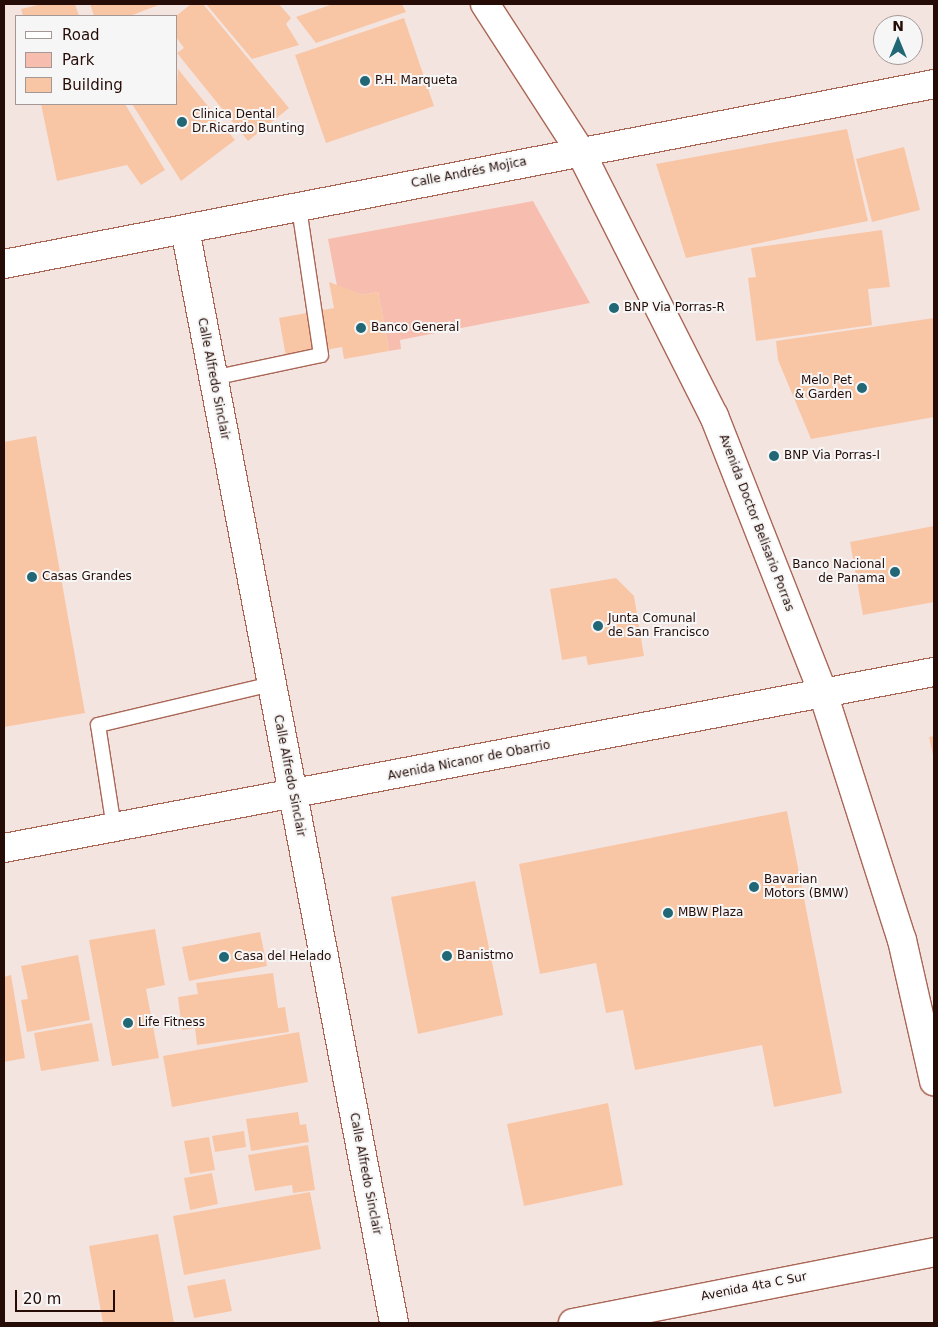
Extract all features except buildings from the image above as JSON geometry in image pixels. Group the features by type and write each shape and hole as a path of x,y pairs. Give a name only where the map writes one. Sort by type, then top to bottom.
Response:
{"street":[{"name":"Avenida Doctor Belisario Porras","path":"485,4 580,151 714,416 823,693 902,940 934,1081"},
{"name":"Calle Andrés Mojica","path":"4,264 934,84"},
{"name":"Calle Alfredo Sinclair","path":"185,229 394,1323"},
{"name":"Avenida Nicanor de Obarrio","path":"4,848 934,672"},
{"name":"Avenida 4ta C Sur","path":"573,1323 934,1252"}],"lane":[{"path":"213,378 321,355 299,207"},
{"path":"114,828 98,725 271,684"}],"green space":[{"path":"533,201 590,303 400,340 401,349 389,351 378,292 363,295 337,286 328,239"}],"place":[{"name":"P.H. Marqueta","path":"365,81"},
{"name":"Clinica Dental Dr.Ricardo Bunting","path":"182,122"},
{"name":"BNP Via Porras-R","path":"614,308"},
{"name":"Banco General","path":"361,328"},
{"name":"Melo Pet & Garden","path":"862,388"},
{"name":"BNP Via Porras-I","path":"774,456"},
{"name":"Banco Nacional de Panama","path":"895,572"},
{"name":"Casas Grandes","path":"32,577"},
{"name":"Junta Comunal de San Francisco","path":"598,626"},
{"name":"Bavarian Motors (BMW)","path":"754,887"},
{"name":"MBW Plaza","path":"668,913"},
{"name":"Banistmo","path":"447,956"},
{"name":"Casa del Helado","path":"224,957"},
{"name":"Life Fitness","path":"128,1023"}]}
